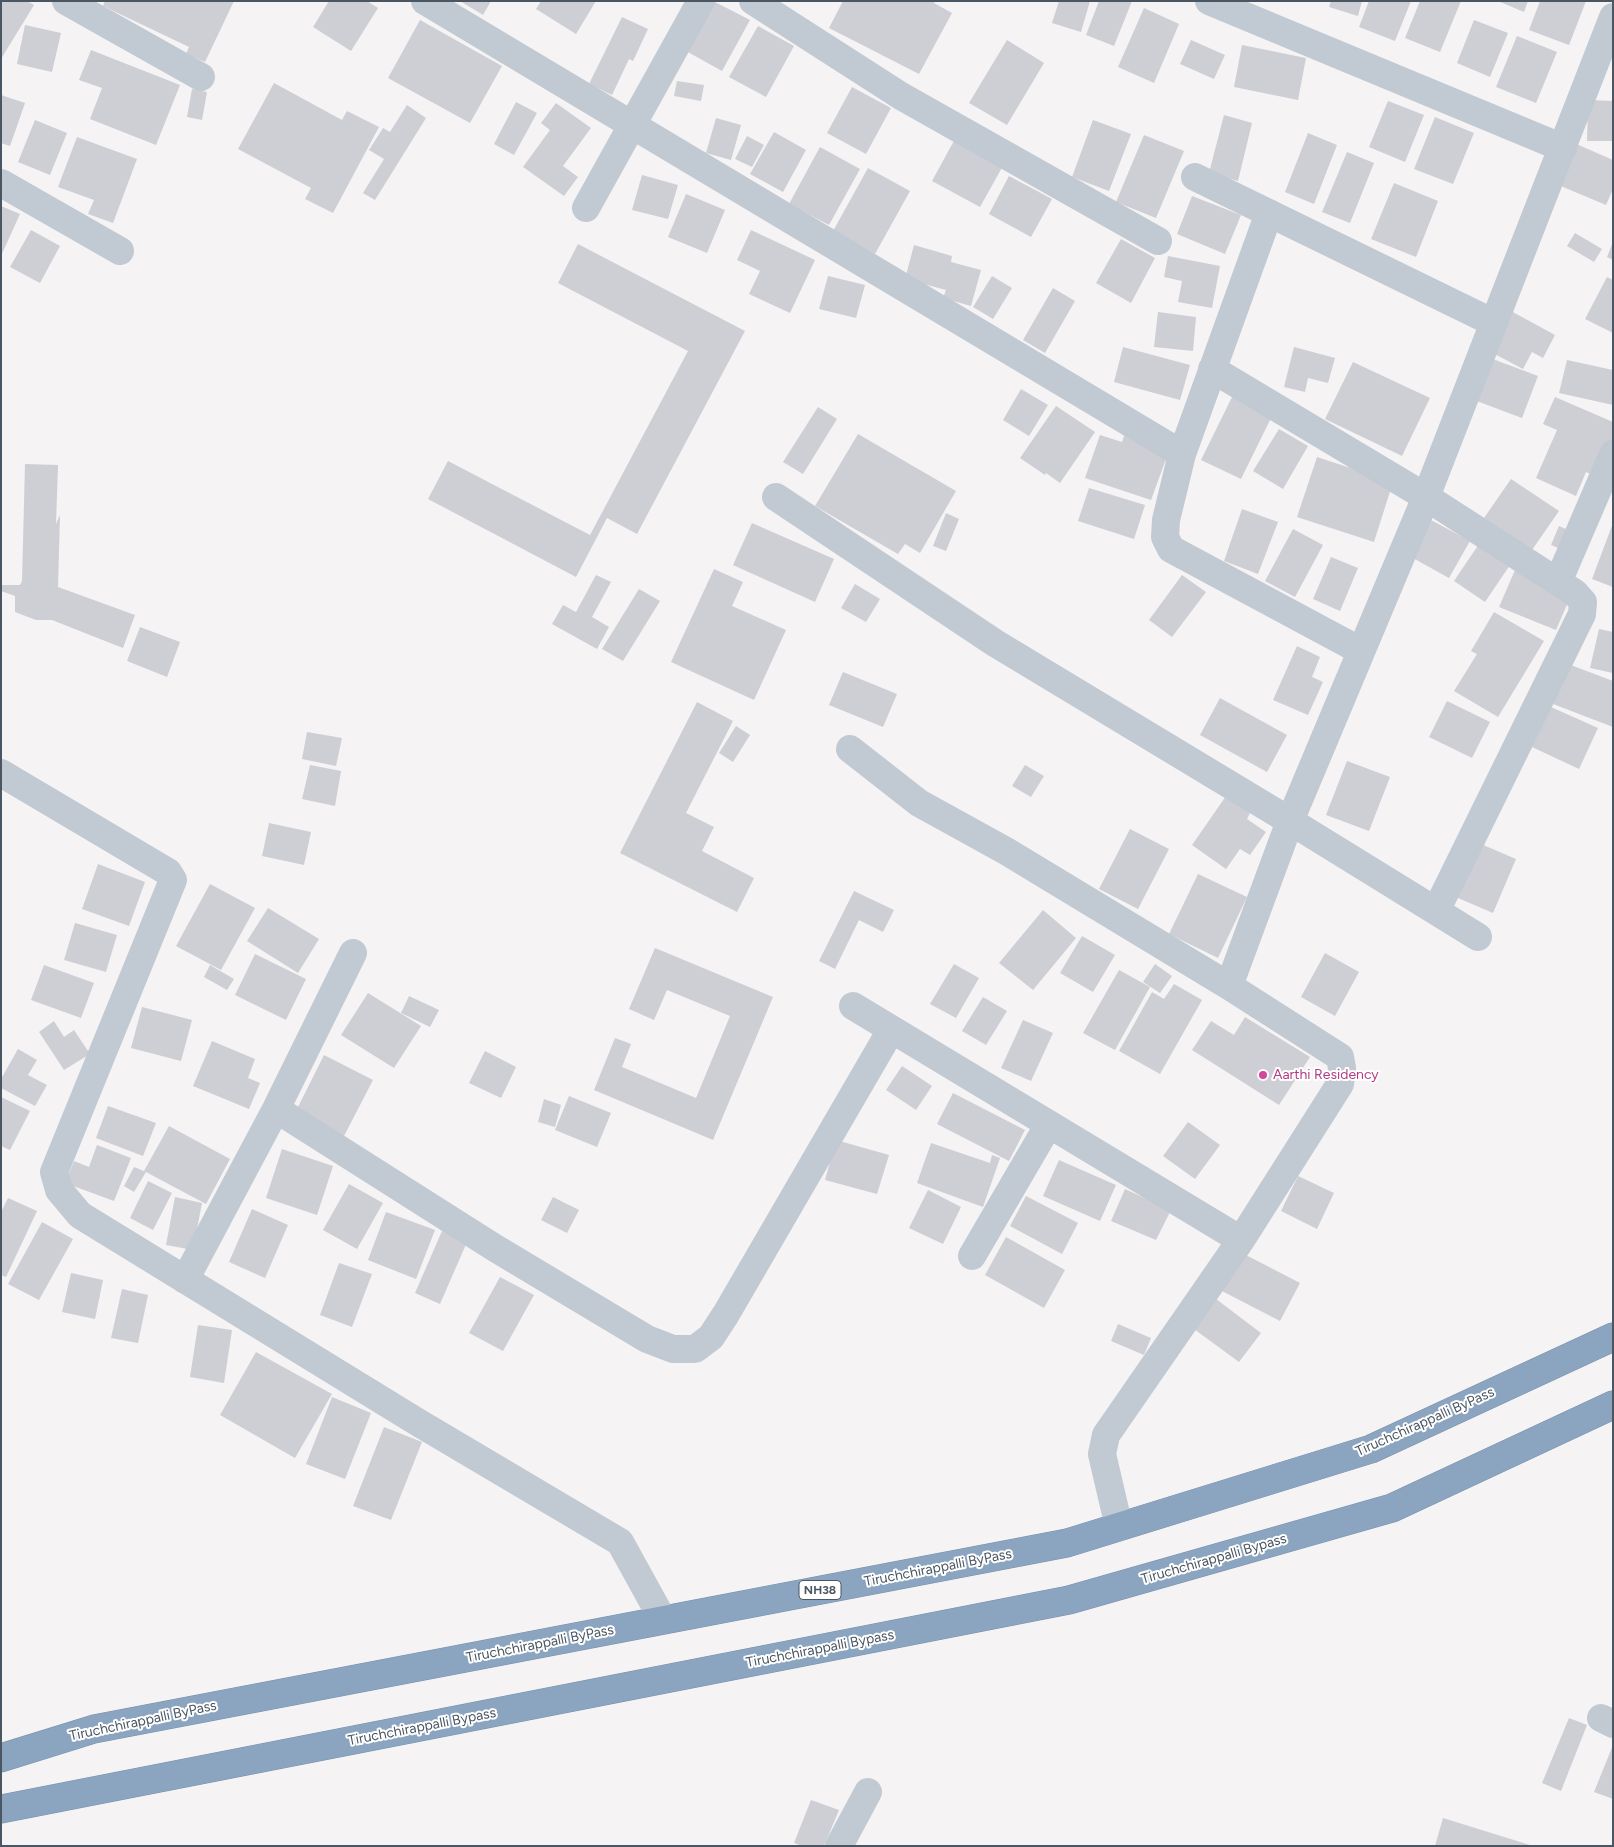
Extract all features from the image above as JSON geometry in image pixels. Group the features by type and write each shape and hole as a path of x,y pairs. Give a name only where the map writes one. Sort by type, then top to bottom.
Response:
{"highway":[{"name":"Tiruchchirappalli ByPass","path":"1,1758 94,1729 1067,1543 1371,1449 1613,1337"},
{"name":"Tiruchchirappalli Bypass","path":"1,1809 1069,1600 1392,1508 1613,1405"}],"street":[{"path":"66,1 202,77"},
{"path":"425,1 1182,454"},
{"path":"586,208 701,1"},
{"path":"753,1 901,96 1158,241"},
{"path":"1209,1 1562,148"},
{"path":"1229,986 1290,821 1426,497 1613,17"},
{"path":"1196,177 1494,323"},
{"path":"1,183 120,251"},
{"path":"1269,213 1182,454 1166,520 1165,537 1171,549 1361,651"},
{"path":"1212,369 1426,497 1575,593 1583,602 1582,614 1436,911"},
{"path":"1558,582 1613,454"},
{"path":"776,497 995,643 1478,936"},
{"path":"850,749 919,803 1006,851 1229,986 1340,1057 1342,1068 1340,1084 1241,1240 1106,1435 1102,1454 1120,1527"},
{"path":"1,773 168,872 173,880 54,1172 59,1190 80,1215 419,1423 620,1542 663,1620"},
{"path":"185,1280 276,1109 352,953"},
{"path":"853,1006 1241,1240"},
{"path":"276,1109 495,1248 647,1339 674,1348 694,1349 711,1337 726,1314 816,1156 891,1030"},
{"path":"972,1256 1049,1124"},
{"path":"839,1846 868,1792"}],"building":[{"path":"1,1 27,1 34,5 1,59"},
{"path":"105,1 234,1 205,62 186,54 189,47 103,6"},
{"path":"329,1 367,1 378,8 351,51 313,27"},
{"path":"460,1 491,1 483,15"},
{"path":"541,1 596,1 576,34 536,9"},
{"path":"713,1 750,20 722,71 686,51"},
{"path":"843,1 935,1 934,3 952,13 919,74 829,28"},
{"path":"1059,1 1090,1 1081,32 1052,23"},
{"path":"1099,1 1132,1 1114,46 1086,35"},
{"path":"1331,1 1362,1 1358,16 1329,7"},
{"path":"1369,1 1411,1 1395,41 1359,27"},
{"path":"1420,1 1461,1 1440,52 1405,38"},
{"path":"1498,1 1528,1 1524,12"},
{"path":"1540,1 1586,1 1569,45 1529,30"},
{"path":"1144,8 1179,24 1154,83 1118,67"},
{"path":"622,17 648,29 633,61 629,59 612,95 589,84"},
{"path":"420,20 502,66 470,123 388,78"},
{"path":"1474,20 1508,33 1490,77 1457,63"},
{"path":"25,25 61,33 52,72 17,64"},
{"path":"758,26 794,46 766,97 729,77"},
{"path":"1517,36 1557,52 1536,103 1496,87"},
{"path":"1007,40 1044,63 1007,125 969,103"},
{"path":"1191,40 1225,55 1214,79 1180,64"},
{"path":"1242,45 1306,58 1298,100 1234,87"},
{"path":"91,50 180,85 156,145 90,119 102,88 79,80"},
{"path":"677,81 704,85 701,101 674,96"},
{"path":"274,83 342,120 347,111 379,127 333,213 305,199 311,188 238,149"},
{"path":"852,87 891,108 866,154 827,133"},
{"path":"192,89 207,92 202,120 187,117"},
{"path":"1,95 25,103 10,146 1,143"},
{"path":"1588,100 1613,101 1613,141 1587,141"},
{"path":"1388,101 1424,115 1405,162 1369,147"},
{"path":"516,102 537,113 514,155 494,144"},
{"path":"556,103 591,128 563,166 578,177 564,196 523,167 550,130 541,123"},
{"path":"407,105 426,118 375,200 363,193 384,159 369,150 383,128 390,132"},
{"path":"1224,115 1252,123 1238,181 1209,173"},
{"path":"1435,117 1474,133 1453,184 1414,169"},
{"path":"716,118 741,125 731,160 706,153"},
{"path":"35,120 67,133 50,175 18,162"},
{"path":"1093,120 1131,134 1109,191 1072,177"},
{"path":"774,132 806,150 783,192 750,174"},
{"path":"1308,133 1337,145 1314,204 1285,192"},
{"path":"1144,135 1184,151 1156,218 1116,202"},
{"path":"747,136 764,145 752,167 735,159"},
{"path":"77,137 137,159 113,223 88,214 94,200 58,187"},
{"path":"956,137 1004,164 980,207 932,181"},
{"path":"1574,143 1613,160 1613,189 1606,205 1556,184"},
{"path":"820,147 860,169 829,225 789,204"},
{"path":"1347,152 1374,163 1350,223 1322,212"},
{"path":"868,168 910,191 875,254 833,231"},
{"path":"642,175 678,185 668,219 632,210"},
{"path":"1009,176 1052,199 1031,237 989,214"},
{"path":"1394,183 1438,201 1416,257 1371,239"},
{"path":"686,194 725,210 707,253 668,237"},
{"path":"1192,196 1241,215 1225,254 1177,234"},
{"path":"1,206 20,214 1,256"},
{"path":"31,230 60,246 40,283 10,267"},
{"path":"751,230 815,260 790,313 749,294 760,271 737,260"},
{"path":"1575,233 1602,249 1594,262 1567,246"},
{"path":"1121,239 1155,258 1131,303 1096,283"},
{"path":"1613,242 1613,260 1607,257"},
{"path":"578,244 745,331 637,534 607,518 576,577 428,499 448,461 590,535 688,351 558,283"},
{"path":"914,245 952,256 951,262 981,270 971,306 943,298 946,290 905,279"},
{"path":"1168,256 1220,266 1212,308 1178,302 1182,281 1164,277"},
{"path":"828,276 865,285 856,318 819,309"},
{"path":"992,276 1012,288 993,319 973,307"},
{"path":"1607,277 1613,280 1613,333 1585,319"},
{"path":"1053,288 1075,301 1045,353 1023,340"},
{"path":"1511,311 1555,335 1543,358 1532,352 1523,369 1489,351"},
{"path":"1158,312 1196,317 1193,351 1154,347"},
{"path":"1123,347 1190,365 1180,400 1114,382"},
{"path":"1294,347 1335,358 1328,383 1308,378 1305,392 1284,387"},
{"path":"1490,358 1538,376 1522,418 1474,400"},
{"path":"1567,360 1613,370 1613,405 1559,393"},
{"path":"1353,362 1430,398 1402,456 1325,419"},
{"path":"1021,389 1048,405 1029,436 1003,420"},
{"path":"1233,395 1273,414 1241,479 1201,460"},
{"path":"1555,397 1613,422 1613,442 1597,477 1586,472 1576,496 1536,478 1557,430 1543,424"},
{"path":"1056,406 1095,432 1060,483 1020,458"},
{"path":"818,407 837,419 803,474 783,462"},
{"path":"1279,429 1308,446 1283,489 1253,471"},
{"path":"1125,433 1170,448 1151,500 1085,478 1100,435 1122,442"},
{"path":"858,434 956,491 920,553 905,544 898,554 815,506"},
{"path":"1317,457 1393,482 1374,542 1297,517"},
{"path":"25,464 58,465 56,524 60,515 58,587 135,615 123,648 52,620 36,620 15,612 15,596 1,591 1,585 20,585 22,581"},
{"path":"1511,479 1559,511 1532,550 1484,518"},
{"path":"1089,488 1145,505 1134,539 1078,521"},
{"path":"1242,509 1278,522 1258,574 1224,561"},
{"path":"946,513 959,519 946,551 933,546"},
{"path":"1431,520 1470,541 1449,578 1411,557"},
{"path":"752,523 834,559 815,602 733,565"},
{"path":"1613,523 1613,587 1592,579"},
{"path":"1559,526 1573,532 1565,551 1551,545"},
{"path":"1293,529 1323,545 1295,597 1265,581"},
{"path":"1479,544 1510,565 1485,602 1454,581"},
{"path":"1331,557 1358,568 1340,611 1313,599"},
{"path":"714,569 743,582 732,606 786,630 754,700 671,662"},
{"path":"1515,570 1572,593 1556,630 1499,607"},
{"path":"596,575 611,582 592,617 609,627 597,649 552,624 563,605 576,612"},
{"path":"1182,575 1206,592 1172,637 1149,620"},
{"path":"855,584 880,599 866,622 841,608"},
{"path":"639,589 660,601 623,661 602,649"},
{"path":"1494,612 1544,641 1498,717 1454,691 1477,654 1471,651"},
{"path":"140,627 180,642 167,677 127,661"},
{"path":"1599,629 1613,632 1613,673 1590,668"},
{"path":"1297,646 1320,657 1312,677 1323,682 1308,715 1273,700"},
{"path":"1568,664 1613,681 1613,727 1553,704"},
{"path":"843,672 897,694 883,727 829,705"},
{"path":"1220,698 1287,735 1267,772 1200,735"},
{"path":"1447,701 1490,722 1472,758 1429,737"},
{"path":"697,702 733,721 686,813 714,827 702,851 754,878 737,912 620,853"},
{"path":"1551,707 1598,728 1579,769 1532,747"},
{"path":"736,726 750,735 733,762 719,753"},
{"path":"307,732 342,738 336,766 302,759"},
{"path":"1347,761 1390,777 1369,831 1326,815"},
{"path":"310,765 341,771 335,806 302,799"},
{"path":"1025,765 1044,776 1031,797 1012,786"},
{"path":"1226,796 1250,813 1247,819 1266,832 1250,855 1240,849 1226,869 1192,845"},
{"path":"269,823 311,832 304,865 262,856"},
{"path":"1130,829 1169,849 1138,909 1099,889"},
{"path":"1474,841 1516,859 1493,913 1451,895"},
{"path":"98,864 145,882 129,926 82,909"},
{"path":"1198,874 1247,897 1218,958 1169,934"},
{"path":"210,884 255,908 221,970 176,946"},
{"path":"854,891 894,910 883,932 859,920 835,969 819,961"},
{"path":"268,908 319,939 298,973 247,941"},
{"path":"1043,910 1076,938 1033,990 999,963"},
{"path":"75,923 117,935 106,972 64,960"},
{"path":"1082,936 1115,955 1093,992 1060,973"},
{"path":"655,948 773,997 713,1140 594,1090 615,1038 631,1044 622,1067 696,1098 730,1016 667,990 654,1020 629,1009"},
{"path":"1325,953 1359,972 1335,1016 1301,997"},
{"path":"255,954 306,979 286,1020 235,995"},
{"path":"954,964 979,978 956,1018 930,1004"},
{"path":"1155,964 1172,976 1160,993 1143,982"},
{"path":"44,965 94,983 81,1018 31,1000"},
{"path":"210,965 234,979 227,990 204,977"},
{"path":"1119,970 1150,987 1115,1050 1083,1033"},
{"path":"1174,984 1202,1000 1160,1074 1119,1051 1152,992 1164,999"},
{"path":"368,993 421,1026 394,1068 341,1035"},
{"path":"409,996 439,1010 430,1027 401,1013"},
{"path":"983,997 1007,1011 986,1045 962,1031"},
{"path":"142,1007 192,1020 181,1061 131,1048"},
{"path":"1245,1017 1310,1057 1279,1105 1192,1050 1211,1021 1234,1035"},
{"path":"1023,1020 1053,1033 1031,1081 1001,1068"},
{"path":"54,1021 64,1037 74,1030 90,1054 64,1070 39,1032"},
{"path":"212,1041 255,1059 248,1078 260,1083 249,1109 193,1086"},
{"path":"18,1049 37,1060 28,1075 47,1085 35,1106 1,1088 1,1079"},
{"path":"485,1051 516,1067 501,1098 469,1083"},
{"path":"324,1055 373,1080 344,1136 296,1111"},
{"path":"902,1066 932,1086 916,1110 886,1090"},
{"path":"953,1093 1025,1130 1009,1161 937,1124"},
{"path":"569,1096 611,1113 597,1147 555,1130"},
{"path":"1,1097 30,1111 10,1150 1,1146"},
{"path":"544,1099 561,1105 555,1127 538,1122"},
{"path":"108,1106 156,1123 143,1156 96,1138"},
{"path":"1188,1122 1220,1145 1195,1179 1163,1156"},
{"path":"169,1126 230,1159 206,1204 146,1172 134,1192 124,1186 134,1167 144,1171"},
{"path":"836,1140 889,1155 877,1194 825,1180"},
{"path":"931,1143 990,1163 992,1155 1000,1158 983,1207 917,1183"},
{"path":"97,1145 131,1158 114,1201 65,1183 74,1161 89,1167"},
{"path":"282,1149 333,1166 317,1215 266,1198"},
{"path":"1059,1160 1116,1185 1100,1221 1043,1196"},
{"path":"1298,1176 1334,1193 1317,1229 1281,1211"},
{"path":"148,1181 172,1193 153,1230 130,1218"},
{"path":"349,1184 383,1203 357,1249 323,1230"},
{"path":"1125,1189 1171,1210 1156,1240 1111,1221"},
{"path":"928,1190 961,1207 943,1244 909,1228"},
{"path":"1026,1196 1078,1223 1062,1254 1010,1226"},
{"path":"175,1197 202,1203 193,1250 166,1245"},
{"path":"553,1197 579,1210 567,1233 541,1220"},
{"path":"8,1198 37,1211 6,1277 1,1275 1,1212"},
{"path":"252,1209 288,1225 265,1278 229,1262"},
{"path":"386,1212 435,1230 416,1279 368,1260"},
{"path":"42,1222 73,1239 39,1300 8,1284"},
{"path":"442,1231 467,1242 440,1304 415,1293"},
{"path":"1006,1237 1065,1270 1044,1308 985,1275"},
{"path":"1242,1253 1300,1283 1280,1321 1222,1291"},
{"path":"339,1263 372,1274 352,1327 320,1315"},
{"path":"71,1273 103,1280 95,1319 62,1312"},
{"path":"500,1277 534,1295 503,1351 469,1333"},
{"path":"122,1289 148,1295 138,1343 111,1338"},
{"path":"1216,1299 1261,1333 1239,1362 1194,1329"},
{"path":"1118,1324 1151,1338 1144,1355 1111,1341"},
{"path":"198,1325 232,1330 224,1383 190,1377"},
{"path":"256,1352 332,1394 295,1458 220,1415"},
{"path":"332,1397 371,1413 345,1479 306,1464"},
{"path":"384,1427 422,1442 391,1520 353,1506"},
{"path":"1569,1718 1587,1725 1561,1791 1542,1783"},
{"path":"1613,1745 1613,1799 1594,1792"},
{"path":"811,1800 839,1810 824,1846 802,1846 794,1843"},
{"path":"1443,1818 1530,1845 1530,1846 1435,1846"}],"place":[{"name":"Aarthi Residency","path":"1263,1075"}]}
